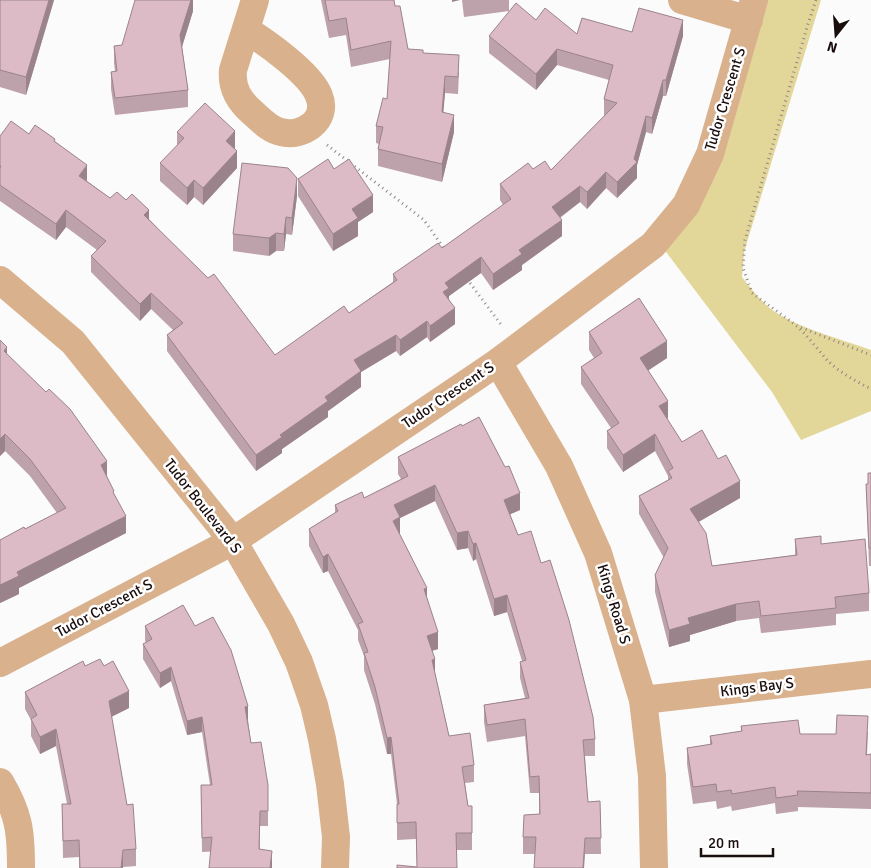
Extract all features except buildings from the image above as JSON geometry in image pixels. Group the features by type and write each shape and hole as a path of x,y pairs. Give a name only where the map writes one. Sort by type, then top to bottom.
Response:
{"street":[{"path":"246,30 263,41 300,72 319,95 322,104 320,113 307,130 291,134 270,128 243,104 235,92 232,78 233,70 255,0"},
{"path":"682,0 752,10"},
{"name":"Tudor Crescent S","path":"0,663 233,541 507,355 653,246 686,205 710,154 752,10"},
{"name":"Tudor Boulevard S","path":"0,280 73,342 233,541 281,624 314,705 330,784 336,838 335,868"},
{"name":"Kings Road S","path":"507,355 598,553 643,700 652,776 654,868"},
{"name":"Kings Bay S","path":"643,700 871,674"},
{"path":"0,782 18,820 21,868"}],"path":[{"path":"816,0 745,240 743,268 752,293 797,326 829,362 850,378 871,389"},
{"path":"307,130 424,220 449,254"},
{"path":"465,276 507,355"},
{"path":"797,326 871,355"}],"shaded area":[{"path":"754,0 821,0 744,252 742,277 764,303 780,315 813,330 871,350 871,411 801,440 772,392 657,240 686,205"}]}
